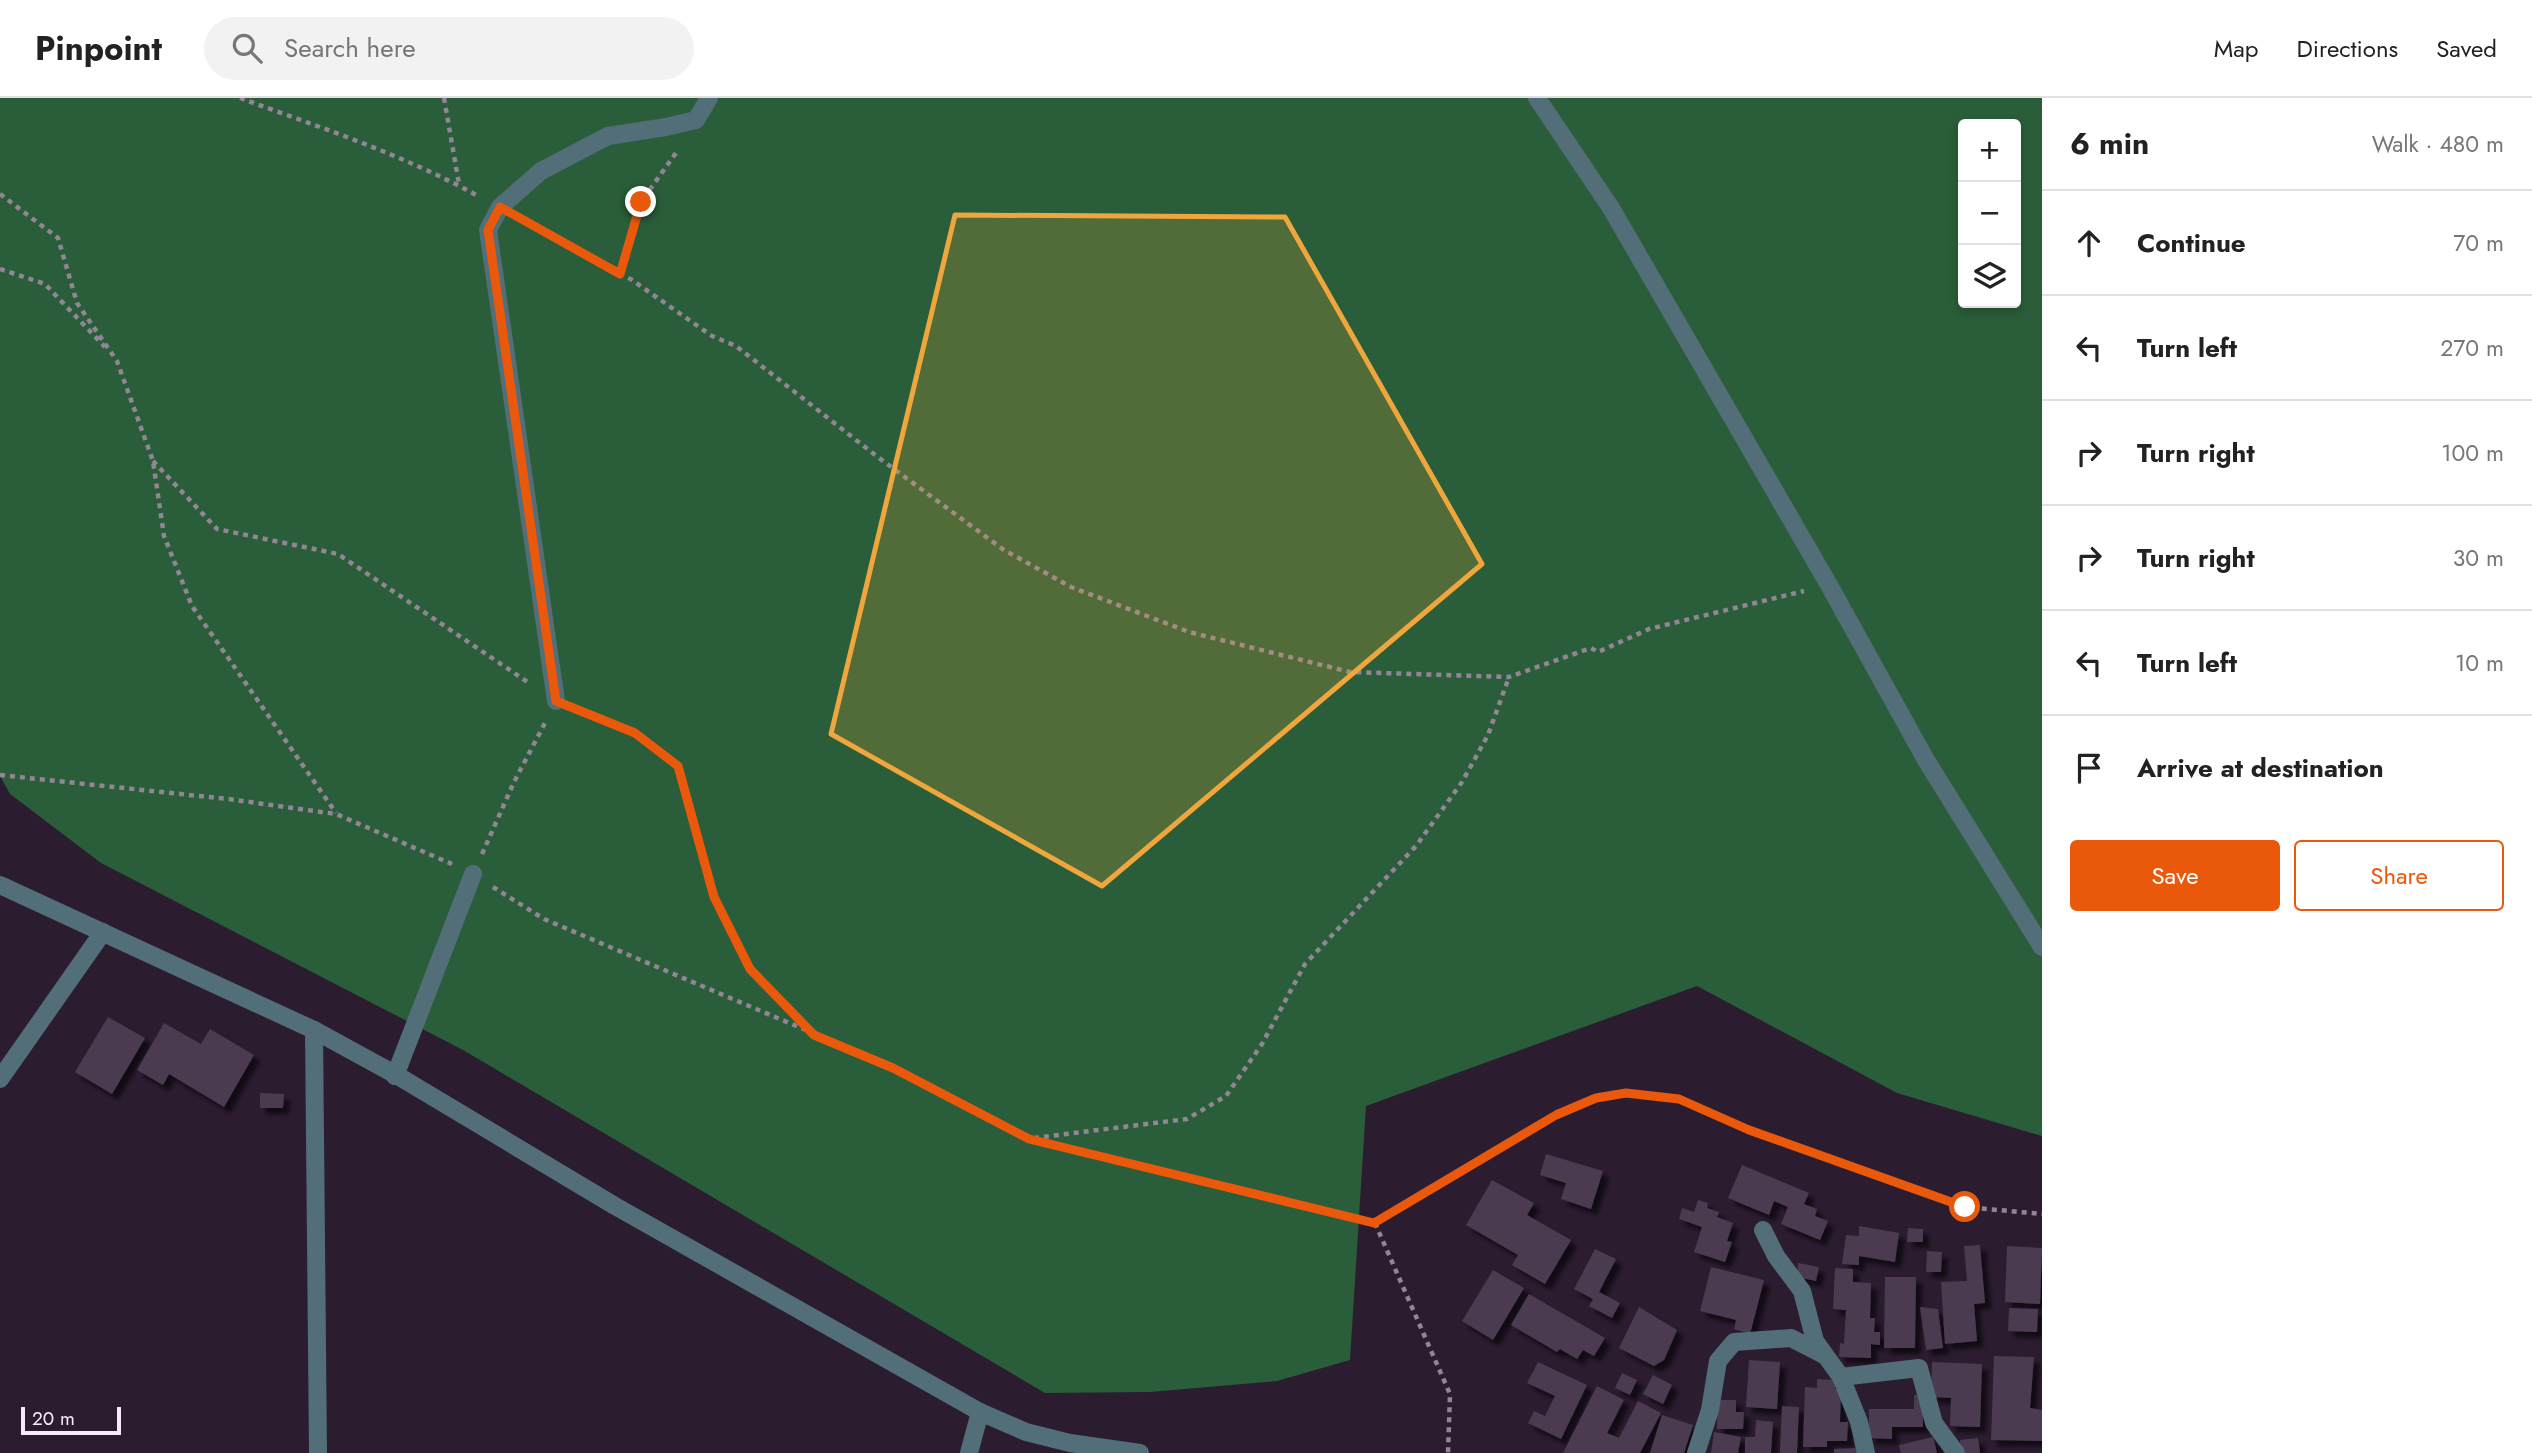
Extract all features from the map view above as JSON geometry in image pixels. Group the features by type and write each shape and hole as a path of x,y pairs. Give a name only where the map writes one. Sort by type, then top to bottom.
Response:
{"street":[{"path":"556,701 488,230 500,207 541,171 608,136 696,120 709,98"},
{"path":"1537,98 1611,208 1829,585 1926,760 2042,947"},
{"path":"395,1076 473,874"},
{"path":"0,885 314,1030 615,1206 980,1412 1037,1435 1070,1443 1140,1453"},
{"path":"0,1079 103,932"},
{"path":"314,1030 318,1453"},
{"path":"1763,1230 1776,1256 1801,1292 1815,1341 1841,1377 1859,1422 1866,1453"},
{"path":"1696,1453 1710,1410 1718,1361 1734,1342 1791,1338 1826,1357"},
{"path":"1841,1377 1919,1368 1934,1423 1956,1453"},
{"path":"969,1453 980,1412"}],"path":[{"path":"240,98 340,134 459,185 620,274 712,336 736,346 879,458 1004,550 1071,587 1189,632 1350,672 1509,677 1591,648 1598,652 1649,629 1829,585"},
{"path":"444,98 459,185"},
{"path":"620,274 641,202 681,145"},
{"path":"0,194 58,238 77,303 117,361 153,461 163,536 192,606 336,814"},
{"path":"0,269 45,284 117,361"},
{"path":"153,461 217,529 338,554 556,701 635,733 678,766 714,897 750,969 814,1035"},
{"path":"1029,1139 1187,1119 1226,1096 1262,1044 1305,964 1416,846 1462,782 1488,735 1509,677"},
{"path":"473,874 514,782 556,701"},
{"path":"0,775 228,799 336,814 473,874 544,919 893,1068 1029,1139 1374,1223 1556,1115 1596,1098 1626,1093 1679,1099 1749,1130 1965,1207 2042,1214"},
{"path":"1374,1223 1450,1394 1448,1453"}],"highlighted area":[{"path":"955,215 1285,217 1482,564 1102,886 831,734"}],"green space":[{"path":"0,98 2042,98 2042,1136 1897,1093 1697,986 1366,1106 1350,1360 1277,1381 1150,1392 1045,1393 463,1050 101,863 10,794 0,776"}],"building":[{"path":"108,1017 145,1038 112,1094 75,1072"},
{"path":"164,1023 201,1044 210,1029 254,1055 224,1107 169,1074 163,1085 137,1070"},
{"path":"260,1093 284,1094 283,1108 260,1108"},
{"path":"1546,1154 1603,1171 1591,1209 1561,1199 1566,1183 1540,1175"},
{"path":"1742,1165 1809,1193 1804,1204 1817,1209 1815,1216 1828,1221 1820,1240 1781,1224 1788,1207 1774,1201 1769,1215 1728,1198"},
{"path":"1492,1180 1534,1203 1527,1215 1571,1240 1545,1284 1512,1265 1518,1255 1466,1225"},
{"path":"1698,1200 1708,1203 1707,1208 1719,1212 1717,1217 1733,1223 1727,1241 1732,1242 1725,1262 1694,1252 1702,1227 1679,1219 1682,1208 1694,1212"},
{"path":"1859,1226 1899,1233 1895,1262 1859,1256 1859,1265 1842,1264 1846,1235 1859,1236"},
{"path":"1908,1228 1923,1229 1923,1242 1907,1242"},
{"path":"1980,1245 1985,1303 1974,1304 1977,1341 1945,1344 1941,1282 1967,1281 1964,1246"},
{"path":"2007,1246 2042,1248 2040,1304 2005,1302"},
{"path":"1595,1249 1616,1259 1599,1292 1620,1303 1612,1318 1589,1306 1593,1299 1574,1289"},
{"path":"1927,1251 1942,1252 1941,1272 1926,1272"},
{"path":"1798,1263 1819,1267 1816,1281 1797,1277"},
{"path":"1711,1267 1764,1280 1750,1334 1734,1329 1736,1320 1700,1311"},
{"path":"1835,1268 1853,1269 1853,1282 1871,1283 1870,1318 1875,1318 1874,1332 1880,1332 1880,1345 1871,1344 1871,1358 1839,1357 1840,1343 1844,1344 1846,1310 1833,1309"},
{"path":"1493,1270 1524,1288 1493,1340 1462,1321"},
{"path":"1885,1277 1916,1277 1915,1348 1884,1348"},
{"path":"1529,1294 1605,1338 1594,1356 1583,1350 1577,1359 1560,1349 1557,1352 1511,1325"},
{"path":"1639,1307 1677,1330 1664,1360 1654,1366 1619,1348"},
{"path":"1920,1307 1938,1309 1943,1348 1926,1350"},
{"path":"2009,1308 2038,1309 2037,1332 2008,1331"},
{"path":"1994,1356 2034,1357 2030,1408 2042,1410 2042,1441 1991,1440"},
{"path":"1749,1360 1780,1362 1777,1409 1746,1407"},
{"path":"1538,1362 1587,1385 1561,1439 1528,1423 1534,1411 1545,1416 1555,1396 1527,1383"},
{"path":"1932,1362 1982,1364 1980,1427 1950,1426 1951,1398 1931,1397"},
{"path":"1622,1373 1637,1380 1630,1395 1615,1388"},
{"path":"1653,1375 1672,1385 1663,1404 1643,1394"},
{"path":"1817,1379 1836,1380 1835,1389 1841,1390 1840,1422 1848,1422 1847,1441 1827,1441 1827,1447 1803,1447 1805,1387 1817,1388"},
{"path":"1597,1386 1624,1400 1607,1433 1619,1438 1638,1401 1661,1413 1640,1453 1563,1453"},
{"path":"1914,1395 1923,1395 1923,1427 1892,1427 1892,1439 1869,1438 1869,1409 1914,1409"},
{"path":"1718,1400 1736,1400 1736,1412 1744,1412 1743,1429 1717,1429"},
{"path":"1782,1406 1799,1407 1797,1453 1780,1453"},
{"path":"1662,1415 1693,1425 1684,1453 1650,1453"},
{"path":"1756,1420 1773,1422 1771,1453 1745,1453 1745,1437 1755,1437"},
{"path":"1714,1432 1741,1437 1738,1453 1711,1453"},
{"path":"1933,1437 1937,1453 1901,1453 1899,1445"},
{"path":"1978,1438 1980,1453 1961,1453 1960,1440"},
{"path":"1857,1448 1857,1453 1834,1453 1834,1449"}],"route":[{"path":"641,202 620,274 500,207 488,230 556,701 635,733 678,766 714,897 750,969 814,1035 893,1068 1029,1139 1374,1223 1556,1115 1596,1098 1626,1093 1679,1099 1749,1130 1965,1207"}]}
